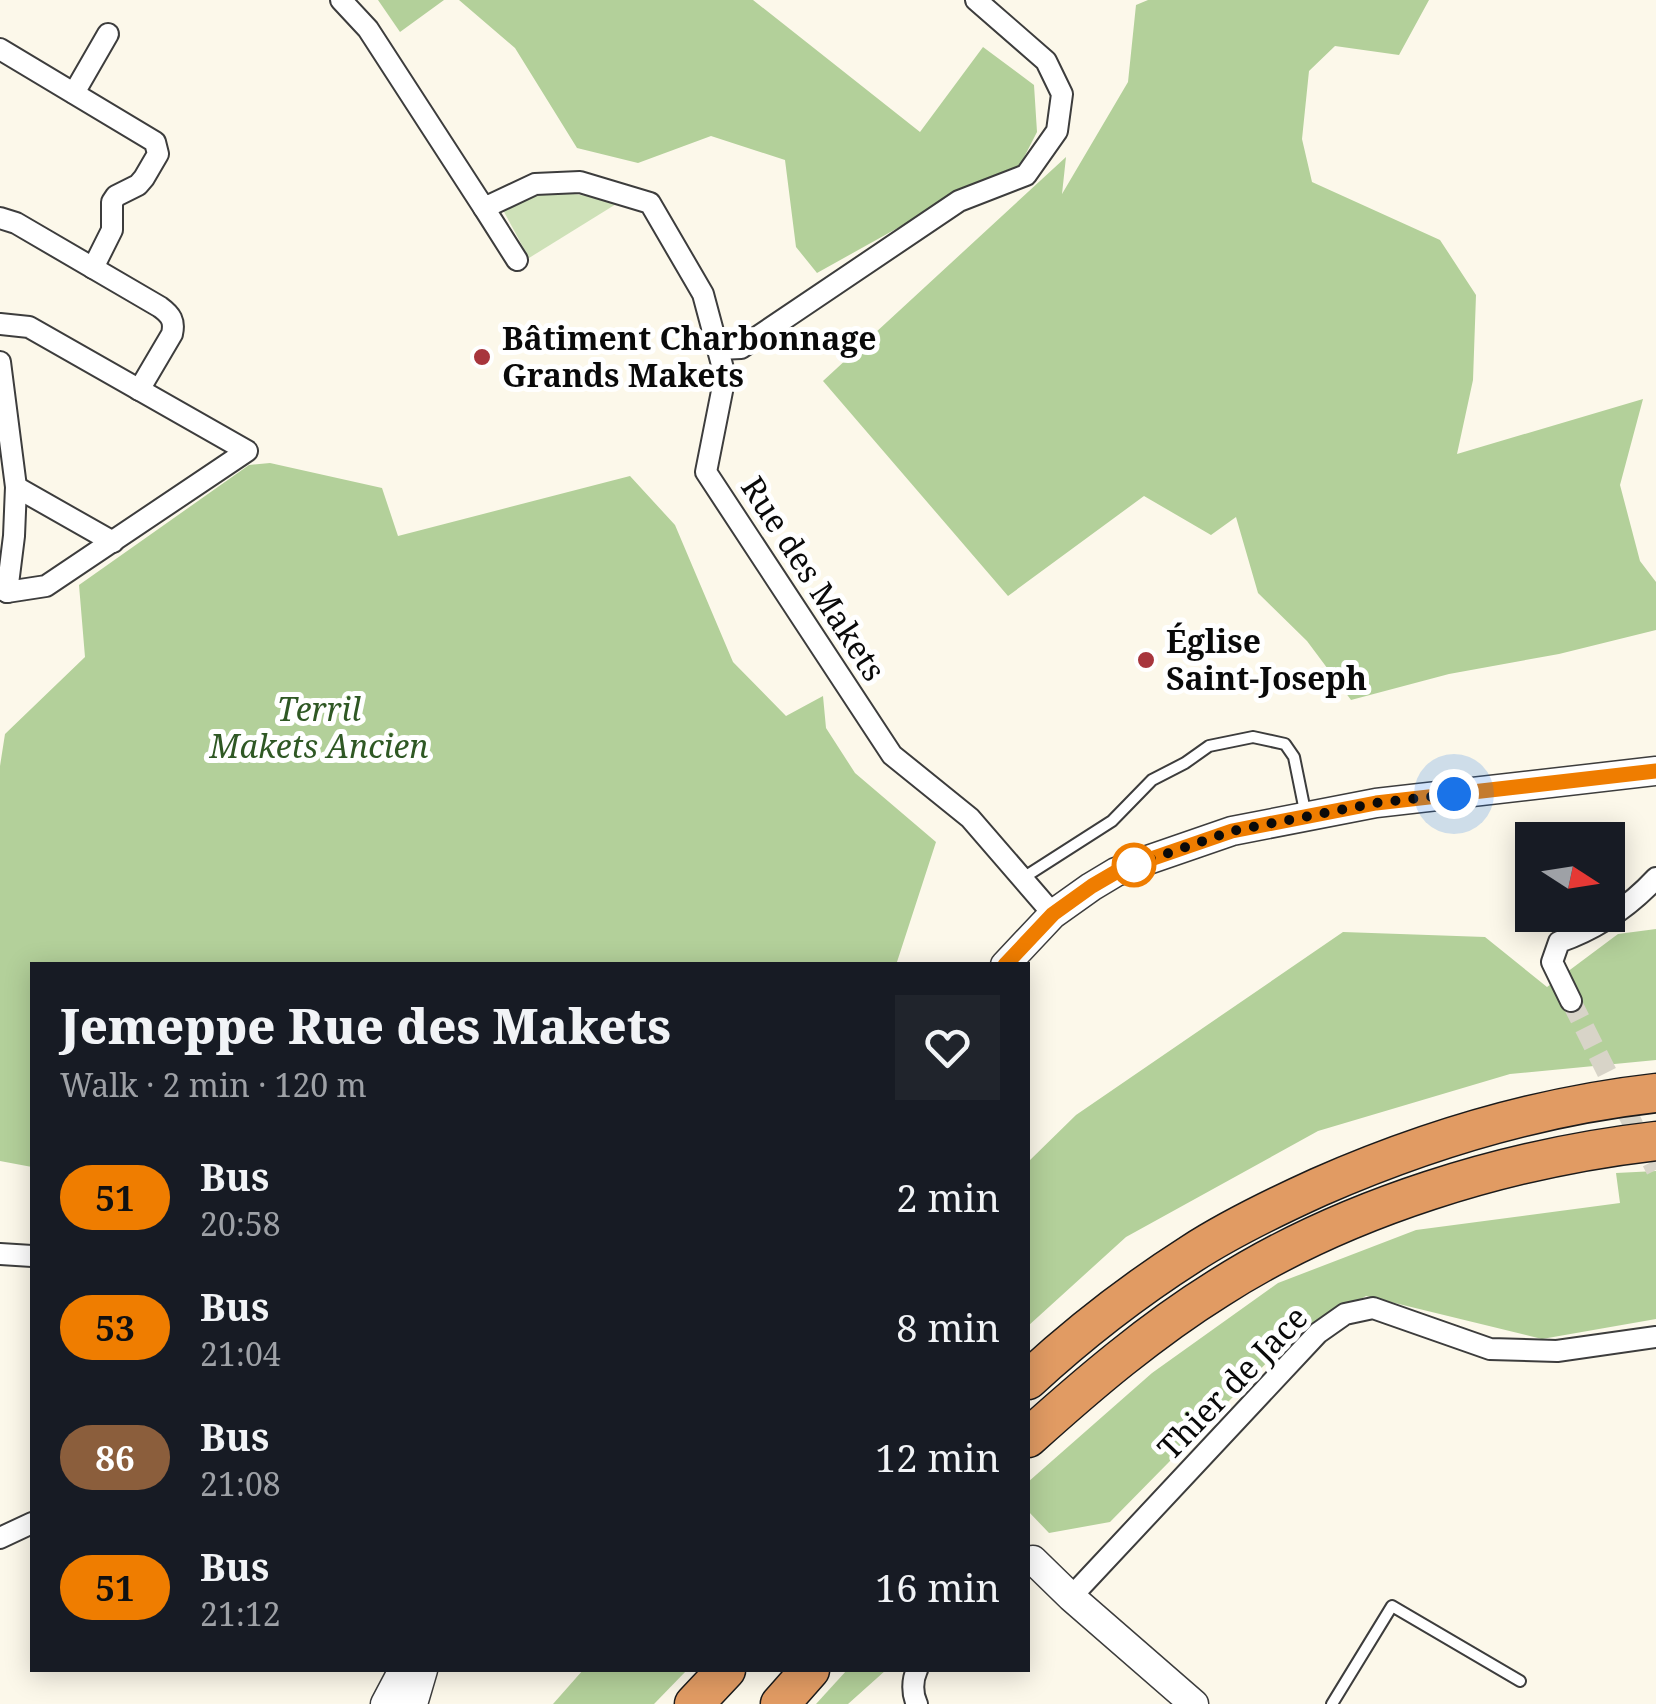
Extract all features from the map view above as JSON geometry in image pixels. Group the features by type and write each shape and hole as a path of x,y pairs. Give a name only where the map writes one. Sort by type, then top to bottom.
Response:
{"highway":[{"path":"1030,1378 1122,1301 1194,1252 1275,1207 1358,1170 1441,1140 1531,1115 1656,1093"},
{"path":"1030,1436 1150,1335 1220,1287 1296,1245 1456,1182 1543,1160 1656,1141"},
{"path":"694,1704 724,1672"},
{"path":"720,1704 748,1672"},
{"path":"780,1704 808,1672"}],"street":[{"path":"341,0 368,29 517,260"},
{"path":"719,349 742,348 959,201 1026,175 1057,131 1062,94 1046,61 976,0"},
{"path":"74,94 108,34"},
{"path":"0,49 150,138 158,148 144,178 112,202 112,230 94,268"},
{"name":"Rue des Makets","path":"484,208 536,184 580,182 650,203 703,294 725,376 706,472 892,755 970,818 1053,914"},
{"path":"0,218 16,223 172,317 172,334 139,390"},
{"path":"0,324 29,327 247,450 46,586 3,596 14,536 16,487 0,362"},
{"path":"16,487 114,542"},
{"path":"1008,962 1053,914 1092,886 1116,872 1232,831 1376,803 1656,771"},
{"path":"1571,1001 1552,962 1559,942 1610,918 1656,878"},
{"path":"0,1254 30,1256"},
{"name":"Thier de Jace","path":"1071,1597 1318,1333 1345,1314 1373,1308 1490,1349 1557,1351 1656,1336"},
{"path":"0,1538 30,1524"},
{"path":"1030,1561 1194,1704"},
{"path":"384,1704 402,1672"},
{"path":"413,1704 422,1672"},
{"path":"916,1673 913,1697 917,1704"}],"lane":[{"path":"1022,878 1112,820 1152,780 1209,746 1253,737 1285,744 1294,756 1306,817"},
{"path":"1332,1704 1392,1606 1520,1681"}],"green space":[{"path":"378,0 444,0 400,32"},
{"path":"459,0 753,0 920,132 983,47 1034,85 1037,132 1017,171 955,196 817,273 796,247 785,160 711,136 638,163 577,148 515,48"},
{"path":"1148,0 1429,0 1399,55 1335,46 1309,71 1302,139 1312,182 1440,240 1476,295 1473,380 1457,454 1643,399 1620,485 1640,561 1656,582 1656,630 1559,654 1449,674 1351,700 1307,641 1258,593 1236,517 1211,535 1144,496 1008,596 823,381 1066,157 1062,194 1128,82 1136,5"},
{"path":"561,192 621,201 529,258 503,210 528,197"},
{"name":"Terril Makets Ancien","path":"270,463 382,488 398,536 630,476 675,525 733,662 786,716 823,696 826,728 855,773 936,842 897,962 30,962 30,1167 0,1161 0,766 5,734 85,657 79,585 249,465"},
{"path":"1656,929 1656,1060 1510,1074 1318,1131 1126,1237 1030,1324 1030,1160 1076,1115 1343,932 1485,937 1547,987 1618,934"},
{"path":"1656,1171 1656,1319 1542,1339 1366,1296 1292,1337 1110,1522 1049,1533 1030,1513 1030,1480 1152,1373 1278,1283 1416,1230 1620,1203 1616,1173"},
{"path":"581,1672 685,1672 654,1704 553,1704"},
{"path":"845,1672 884,1672 848,1704 816,1704"}],"tunnel":[{"path":"1571,1001 1656,1170"}],"bus line":[{"name":"51","path":"1008,962 1053,914 1092,886 1116,872 1232,831 1376,803 1656,771"}],"place":[{"name":"Bâtiment Charbonnage Grands Makets","path":"482,357"},
{"name":"Église Saint-Joseph","path":"1146,660"}],"route":[{"path":"1134,865 1232,831 1376,803 1454,794"}]}
